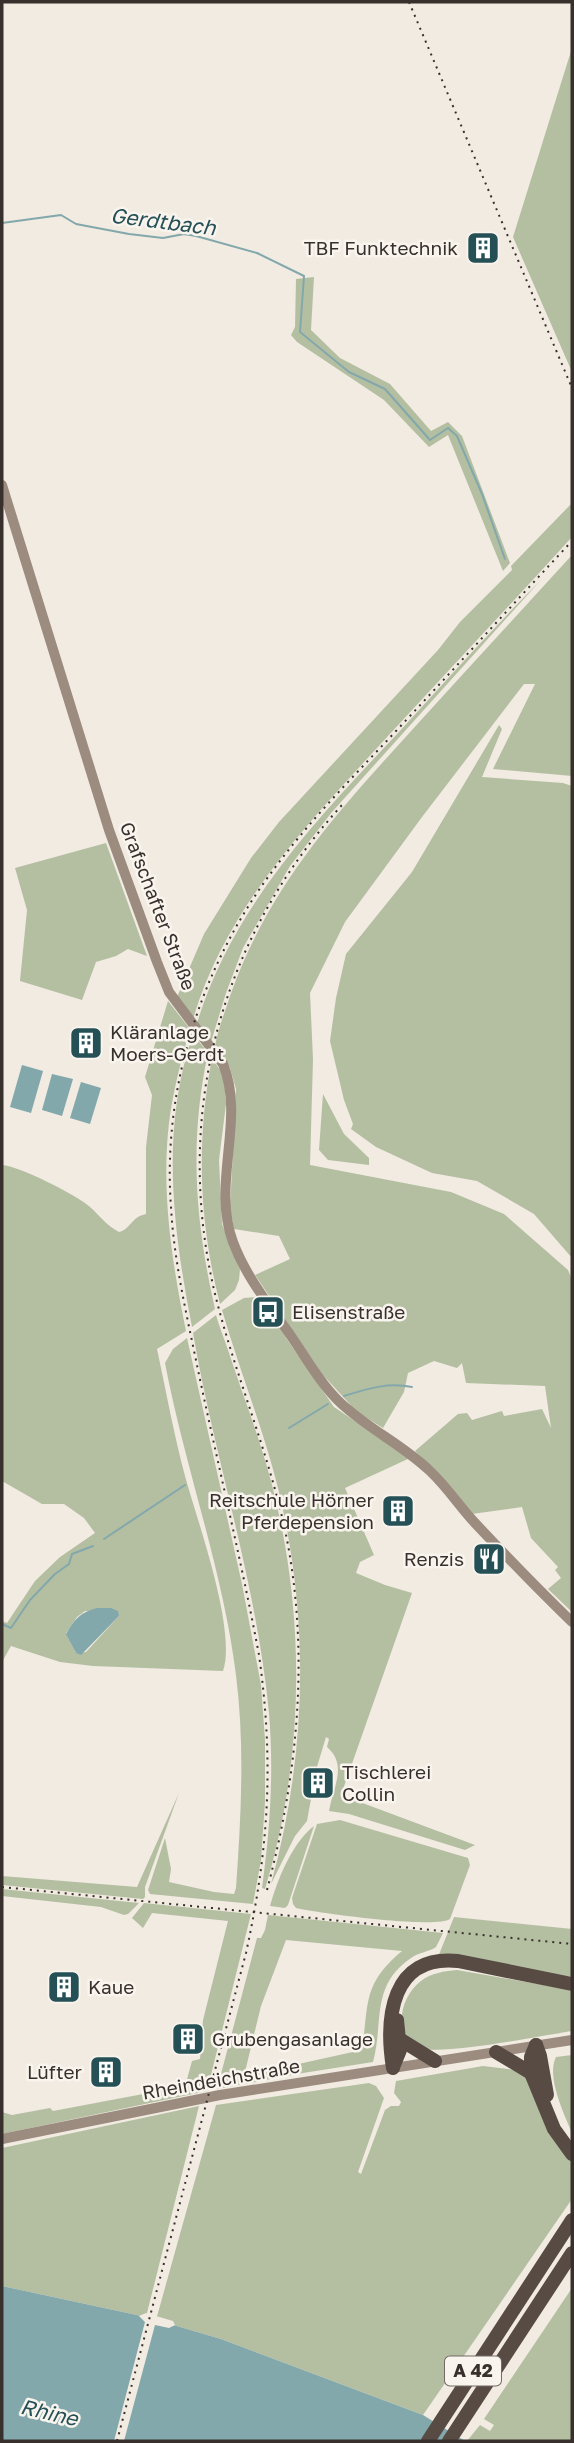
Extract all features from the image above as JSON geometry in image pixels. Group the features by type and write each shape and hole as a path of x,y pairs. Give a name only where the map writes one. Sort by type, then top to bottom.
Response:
{"highway":[{"path":"393,2068 390,2049 393,2003 403,1982 421,1966 447,1960 572,1984"},
{"path":"393,2068 401,2040 397,2015 408,1986 431,1970 447,1965 469,1964"},
{"path":"401,2040 435,2061"},
{"path":"536,2045 531,2057 531,2073 548,2117 569,2148"},
{"path":"536,2045 550,2104 569,2148"},
{"path":"496,2052 531,2073"},
{"name":"A 42","path":"428,2441 572,2220"},
{"name":"A 42","path":"449,2441 572,2253"}],"main road":[{"name":"Grafschafter Straße","path":"2,485 109,831 156,962 169,992 223,1064 227,1074 232,1096 225,1201 228,1226 238,1254 258,1290 331,1394 423,1465 474,1522 572,1622"},
{"name":"Rheindeichstraße","path":"2,2139 220,2095 572,2040"}],"green space":[{"path":"572,48 572,372 513,237"},
{"path":"314,277 311,330 340,358 390,384 431,431 448,422 462,436 510,563 503,571 448,435 429,447 384,400 297,342 291,335 295,327 296,279"},
{"path":"572,503 572,537 329,800 274,867 227,939 208,978 193,1019 177,997 204,934 251,858 279,822 438,650 460,622 512,570 511,566"},
{"path":"572,555 572,776 493,769 535,684 524,684 345,922 310,993 313,1059 310,1165 451,1192 504,1214 568,1270 572,1280 572,1612 548,1589 561,1578 555,1570 558,1567 531,1538 522,1507 472,1514 415,1451 458,1414 467,1413 472,1420 502,1411 504,1416 542,1409 551,1428 545,1386 466,1383 462,1363 457,1368 434,1361 408,1373 404,1392 383,1428 357,1412 323,1375 255,1275 290,1259 279,1236 234,1229 230,1209 236,1089 230,1068 215,1046 246,955 287,881 311,847 364,783"},
{"path":"540,581 332,812 290,866 243,948 211,1042 197,1023 213,981 232,941 280,867 337,799"},
{"path":"499,725 502,729 482,777 572,786 572,1258 534,1214 477,1181 432,1173 376,1147 351,1129 353,1124 344,1100 330,1041 346,954 412,872"},
{"path":"106,843 147,956 128,949 96,962 82,1000 20,981 27,910 15,868"},
{"path":"168,1001 190,1029 171,1111 166,1175 172,1253 186,1331 157,1349 181,1460 220,1603 225,1629 226,1653 223,1671 93,1666 60,1662 11,1646 2,1662 2,1621 7,1623 35,1581 60,1557 95,1533 84,1518 64,1504 42,1504 2,1481 2,1165 21,1170 61,1189 90,1207 114,1229 123,1231 137,1218 146,1214 146,1147 152,1095 145,1077","holes":["85,1611 119,1616 86,1652 76,1653 66,1633 77,1617"]},
{"path":"193,1034 208,1053 198,1118 197,1181 203,1244 215,1309 192,1327 175,1217 173,1143 176,1107"},
{"path":"212,1058 224,1076 226,1104 219,1160 222,1224 240,1269 235,1290 220,1304 208,1243 202,1182 204,1120"},
{"path":"323,1094 344,1134 369,1158 369,1165 328,1160 319,1150"},
{"path":"256,1297 334,1407 410,1458 345,1488 374,1555 360,1562 356,1573 412,1593 341,1795 475,1845 465,1850 349,1814 329,1811 338,1769 337,1761 327,1747 329,1739 326,1737 313,1780 309,1779 307,1787 313,1788 307,1821 295,1836 271,1884 292,1786 297,1736 300,1686 295,1587 278,1488 222,1310 244,1298"},
{"path":"216,1315 271,1481 282,1531 295,1633 294,1737 288,1788 265,1889 262,1888 269,1823 271,1757 263,1665 193,1333"},
{"path":"187,1338 242,1584 261,1685 265,1740 265,1802 261,1860 253,1904 150,1894 148,1890 165,1838 171,1869 169,1882 234,1894 236,1888 241,1755 236,1675 222,1597 165,1363 173,1349"},
{"path":"179,1793 143,1899 2,1885 2,1876 137,1887"},
{"path":"340,1820 468,1858 470,1865 450,1919 440,1922 401,1921 296,1908 292,1898 317,1824"},
{"path":"314,1826 288,1905 285,1908 270,1906 281,1874 292,1853"},
{"path":"2,1889 139,1903 124,1915 101,1907 2,1896"},
{"path":"144,1903 251,1914 207,2091 2,2134 2,2112 12,2115 50,2108 53,2111 175,2088 184,2090 192,2061 200,2059 203,2020 228,1921 152,1913 143,1928 132,1918"},
{"path":"268,1915 443,1933 436,1947 411,1958 389,1980 381,2006 373,2062 217,2089 257,1938 261,1938","holes":["286,1940 402,1951 389,1963 374,1985 367,2007 362,2050 244,2076 261,2006"]},
{"path":"454,1917 572,1929 572,1977 438,1957"},
{"path":"457,1970 572,1990 572,2031 470,2047 432,2050 421,2048 405,2034 402,2025 408,1996 425,1978"},
{"path":"572,2055 572,2133 557,2095 553,2065 556,2057"},
{"path":"483,2066 524,2071 561,2146 572,2161 572,2199 423,2415 221,2339 156,2320 216,2105 369,2083 376,2086 384,2098 358,2172 361,2174 385,2110 391,2106 399,2106 401,2102 394,2093 396,2081"},
{"path":"199,2106 146,2317 2,2286 2,2148"},
{"path":"572,2288 572,2441 467,2441 480,2425 490,2431 494,2425 484,2419"}],"water":[{"path":"22,1065 43,1071 31,1113 10,1107"},
{"path":"52,1074 73,1079 62,1116 42,1110"},
{"path":"81,1082 101,1088 90,1124 70,1118"},
{"path":"97,1608 111,1608 118,1611 119,1616 81,1655 76,1653 66,1634 78,1617"},
{"name":"Rhine","path":"2,2286 146,2317 221,2339 423,2415 465,2441 2,2441"}],"pier":[{"path":"146,2313 173,2321 175,2325 169,2328 155,2325 124,2441 114,2441 145,2322 139,2316"}],"waterway":[{"name":"Gerdtbach","path":"2,223 61,215 76,224 129,234 163,238 184,234 196,236 257,253 304,276 300,332 349,372 385,389 430,440 448,428 457,436 482,494 505,559"},
{"name":"Gerdtbach","path":"344,1396 386,1386 412,1387"},
{"name":"Gerdtbach","path":"289,1428 328,1404"},
{"name":"Gerdtbach","path":"104,1539 185,1485"},
{"name":"Gerdtbach","path":"2,1624 11,1628 30,1600 55,1574 69,1564 72,1554 93,1546"}],"railway":[{"path":"409,2 572,388"},
{"path":"117,2441 246,1953 260,1877 267,1804 267,1732 259,1655 175,1248 170,1162 173,1117 181,1073 207,986 226,945 274,869 333,798 572,541"},
{"path":"267,1890 286,1805 292,1762 297,1719 298,1632 288,1545 281,1513 216,1298 204,1231 200,1165 204,1099 216,1035 236,974 264,914 299,858 342,805"},
{"path":"2,1887 572,1944"}],"place":[{"name":"TBF Funktechnik","path":"483,248"},
{"name":"Kläranlage Moers-Gerdt","path":"86,1043"},
{"name":"Elisenstraße","path":"268,1312"},
{"name":"Reitschule Hörner Pferdepension","path":"398,1511"},
{"name":"Renzis","path":"489,1559"},
{"name":"Tischlerei Collin","path":"318,1783"},
{"name":"Kaue","path":"64,1987"},
{"name":"Grubengasanlage","path":"188,2039"},
{"name":"Lüfter","path":"106,2072"}]}
